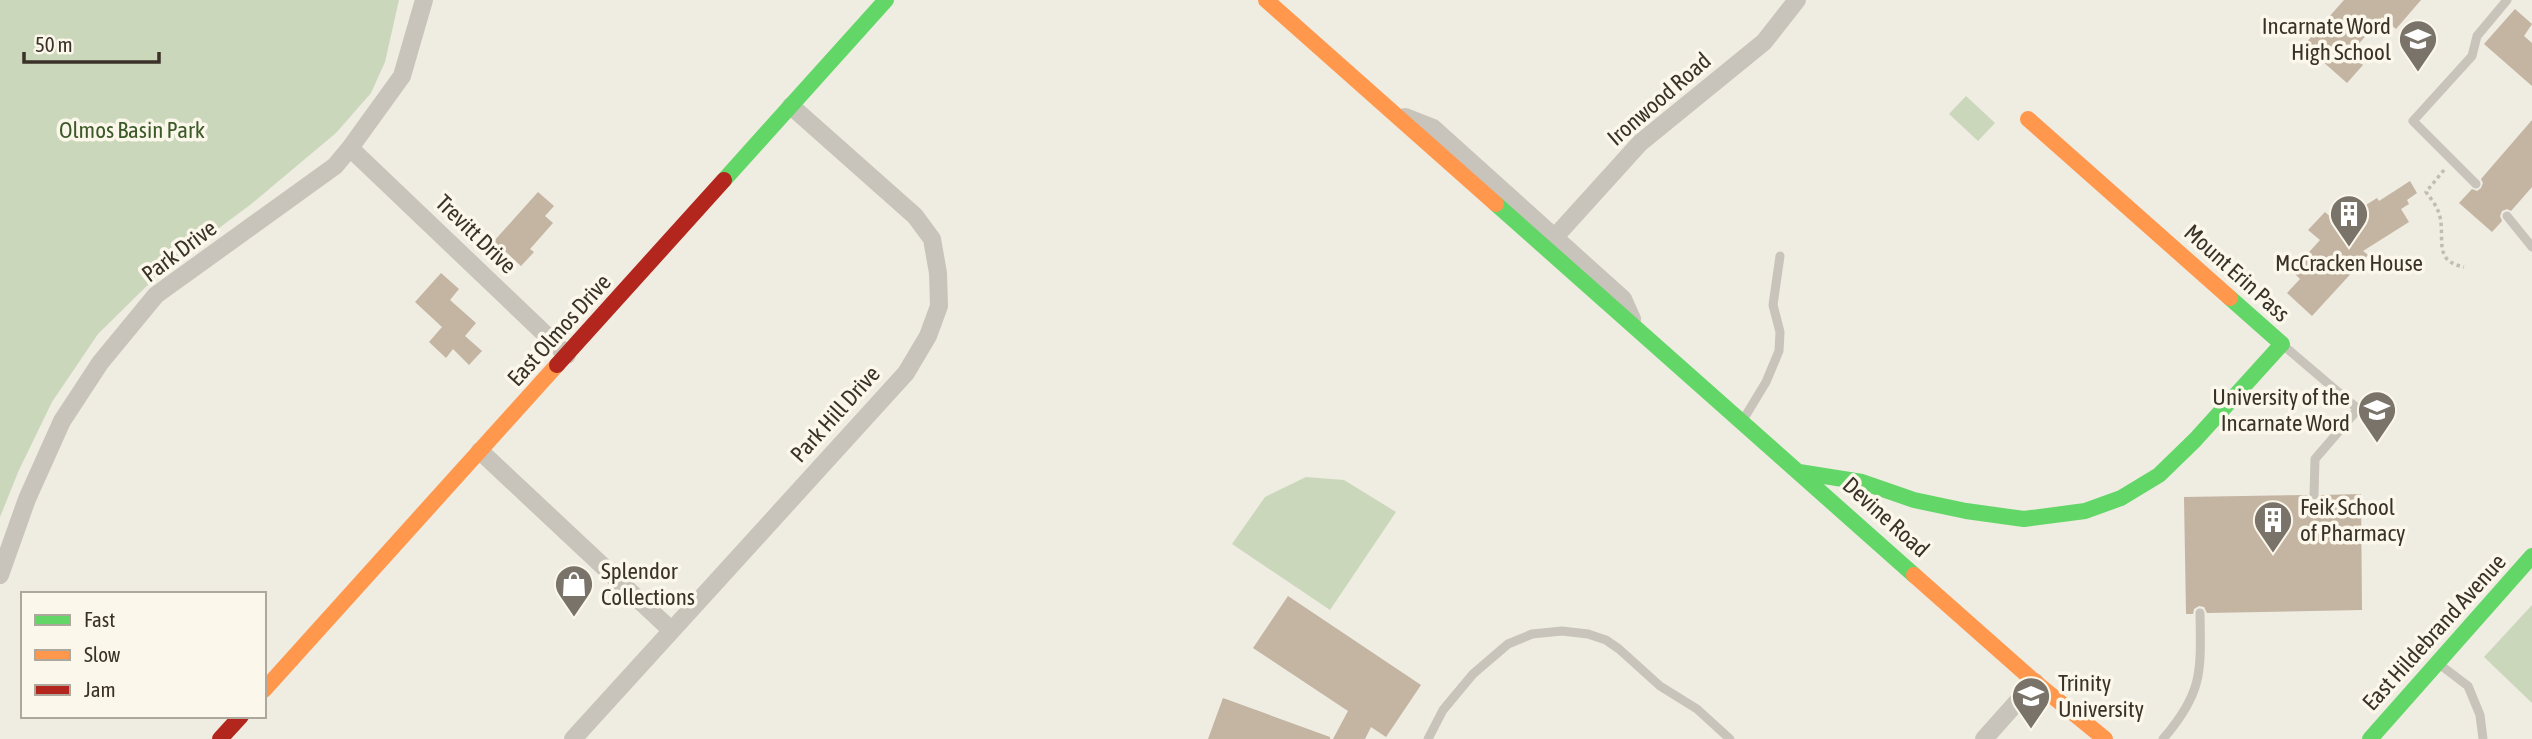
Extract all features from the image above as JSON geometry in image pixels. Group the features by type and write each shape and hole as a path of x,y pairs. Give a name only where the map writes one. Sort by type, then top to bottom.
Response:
{"street":[{"name":"Park Drive","path":"0,575 27,499 62,421 100,363 156,295 335,166 402,76 424,0"},
{"name":"East Olmos Drive","path":"266,688 886,0"},
{"name":"Devine Road","path":"1266,0 2035,682 2105,739"},
{"name":"Ironwood Road","path":"1554,238 1640,143 1765,42 1797,0"},
{"name":"Park Hill Drive","path":"573,739 906,373 929,337 939,306 938,273 932,239 915,216 791,106"},
{"name":"Devine Road","path":"1393,112 1433,128 1623,299 1637,329"},
{"name":"Mount Erin Pass","path":"1798,472 1862,482 1914,499 1966,511 2024,519 2085,511 2121,498 2159,475 2195,440 2282,344 2028,119"},
{"name":"Trevitt Drive","path":"350,148 567,355"},
{"path":"480,451 671,630"},
{"name":"East Hildebrand Avenue","path":"2370,739 2532,556"},
{"path":"1984,739 2035,682"},
{"path":"220,739 239,718"}],"lane":[{"path":"2476,184 2413,121 2472,56 2477,36 2507,0"},
{"path":"2507,216 2532,247"},
{"path":"1742,422 1766,382 1779,351 1780,332 1773,305 1780,256"},
{"path":"2282,344 2358,409 2315,459 2314,495"},
{"path":"2163,739 2184,714 2194,695 2200,665 2200,613"},
{"path":"1429,739 1443,710 1473,674 1508,644 1532,634 1562,631 1588,634 1606,640 1660,686 1697,709 1730,739"},
{"path":"2437,663 2468,686 2480,715 2483,739"}],"path":[{"path":"2451,160 2426,192 2441,218 2445,257 2452,265 2464,267"}],"green space":[{"name":"Olmos Basin Park","path":"0,0 399,0 385,62 371,93 336,133 250,205 164,269 98,334 52,402 0,517"},
{"path":"1966,96 1995,123 1978,141 1949,114"},
{"path":"1306,477 1344,480 1396,512 1330,610 1232,544 1265,497"},
{"path":"2532,605 2532,703 2484,657"}],"building":[{"path":"2344,0 2421,0 2396,29 2382,17 2350,54 2363,65 2347,83 2304,45"},
{"path":"2515,9 2532,24 2524,36 2532,43 2532,86 2484,44"},
{"path":"2532,120 2532,187 2511,211 2502,211 2502,221 2492,232 2459,203 2472,189 2477,191 2481,188 2481,179"},
{"name":"McCracken House","path":"2410,181 2417,193 2407,200 2409,204 2401,209 2409,222 2363,251 2368,255 2312,316 2287,293 2300,279 2292,271 2320,240 2308,230 2325,212 2337,223"},
{"path":"538,192 554,206 545,216 553,223 530,249 534,252 521,266 494,241"},
{"path":"441,273 459,289 450,300 476,323 465,336 482,351 469,365 453,349 446,358 429,342 442,327 415,302"},
{"name":"Feik School of Pharmacy","path":"2361,494 2362,610 2207,613 2204,607 2199,606 2194,609 2193,614 2186,614 2184,497 2307,495 2310,501 2314,502 2320,499 2321,495"},
{"path":"1288,596 1421,685 1386,737 1371,727 1365,739 1333,739 1348,711 1253,648"},
{"path":"1223,698 1330,737 1330,739 1208,739"}],"traffic: fast":[{"path":"724,180 886,0"},
{"path":"1496,204 1914,575"},
{"path":"1799,472 1862,482 1914,500 1966,511 2024,519 2085,511 2121,498 2159,475 2195,440 2282,344 2230,298"},
{"path":"2370,739 2532,556"}],"traffic: slow":[{"path":"1266,0 1496,204"},
{"path":"2028,119 2230,298"},
{"path":"266,688 557,365"},
{"path":"1914,575 2035,682 2105,739"}],"traffic: jam":[{"path":"557,365 724,180"},
{"path":"220,739 239,718"}],"place":[{"name":"Incarnate Word High School","path":"2418,73"},
{"name":"McCracken House","path":"2349,248"},
{"name":"University of the Incarnate Word","path":"2377,444"},
{"name":"Feik School of Pharmacy","path":"2273,554"},
{"name":"Splendor Collections","path":"574,618"},
{"name":"Trinity University","path":"2031,730"}]}
